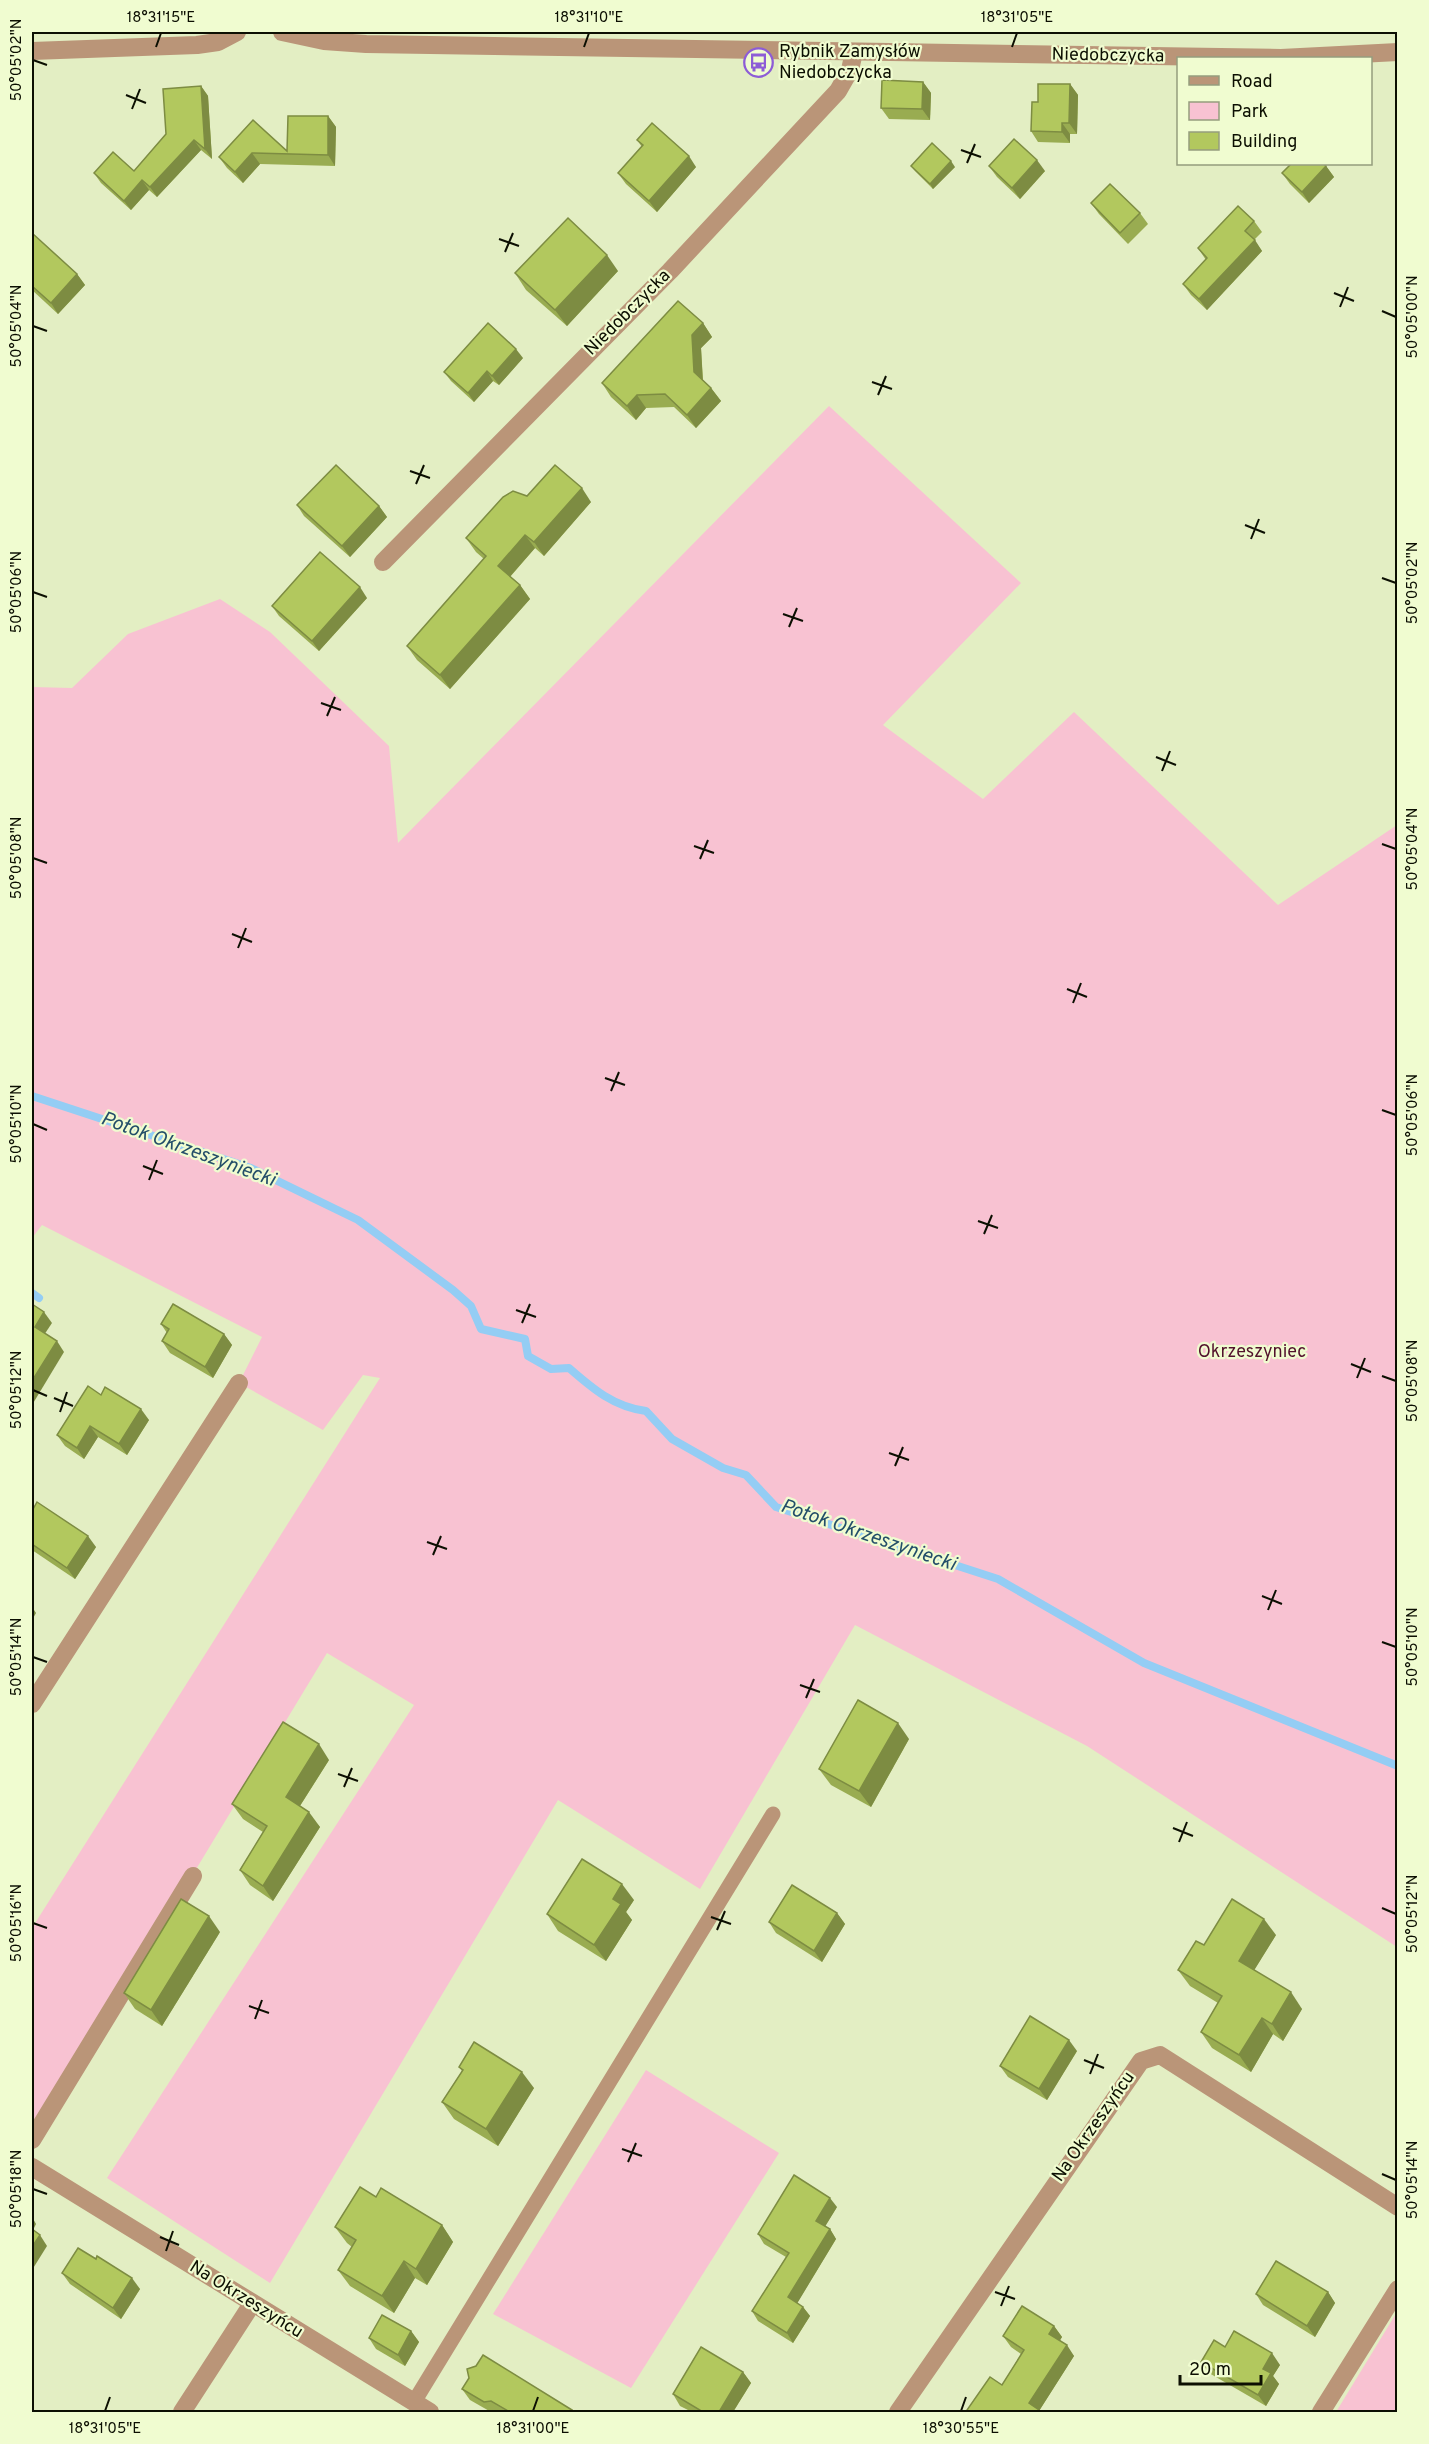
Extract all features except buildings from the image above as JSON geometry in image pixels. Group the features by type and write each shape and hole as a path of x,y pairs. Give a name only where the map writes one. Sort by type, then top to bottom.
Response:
{"street":[{"path":"32,51 197,45 218,42 237,32"},
{"name":"Niedobczycka","path":"282,32 324,41 366,44 1220,57"},
{"name":"Niedobczycka","path":"383,562 670,271 838,91 850,70 854,51"},
{"name":"Niedobczycka","path":"1300,57 1398,52"},
{"path":"32,1704 239,1383"},
{"path":"32,2140 193,1876"},
{"name":"Na Okrzeszyńcu","path":"897,2412 1141,2061 1160,2055 1398,2207"},
{"name":"Na Okrzeszyńcu","path":"32,2167 430,2412"},
{"path":"1321,2412 1398,2289"},
{"path":"182,2412 252,2304"}],"lane":[{"path":"414,2402 773,1814"}],"green space":[{"name":"Okrzeszyniec","path":"829,406 1021,583 883,725 983,799 1074,712 1278,905 1397,825 1397,1947 1087,1746 855,1625 700,1889 558,1800 270,2283 107,2178 414,1705 327,1653 32,2140 32,1928 380,1378 363,1375 323,1430 239,1383 262,1337 42,1225 32,1238 32,687 72,688 128,634 220,599 270,632 389,746 398,843"},
{"path":"646,2070 779,2153 631,2388 493,2314"},
{"path":"1397,2312 1397,2412 1336,2412"}],"waterway":[{"name":"Potok Okrzeszyniecki","path":"32,1096 251,1168 358,1220 453,1290 471,1306 481,1329 525,1339 528,1356 551,1369 569,1368 595,1390 614,1401 646,1411 672,1439 723,1468 746,1475 776,1507 998,1579 1144,1663 1398,1766"},
{"path":"32,1293 39,1298"}],"place":[{"name":"Rybnik Zamysłów Niedobczycka","path":"758,62"}]}
